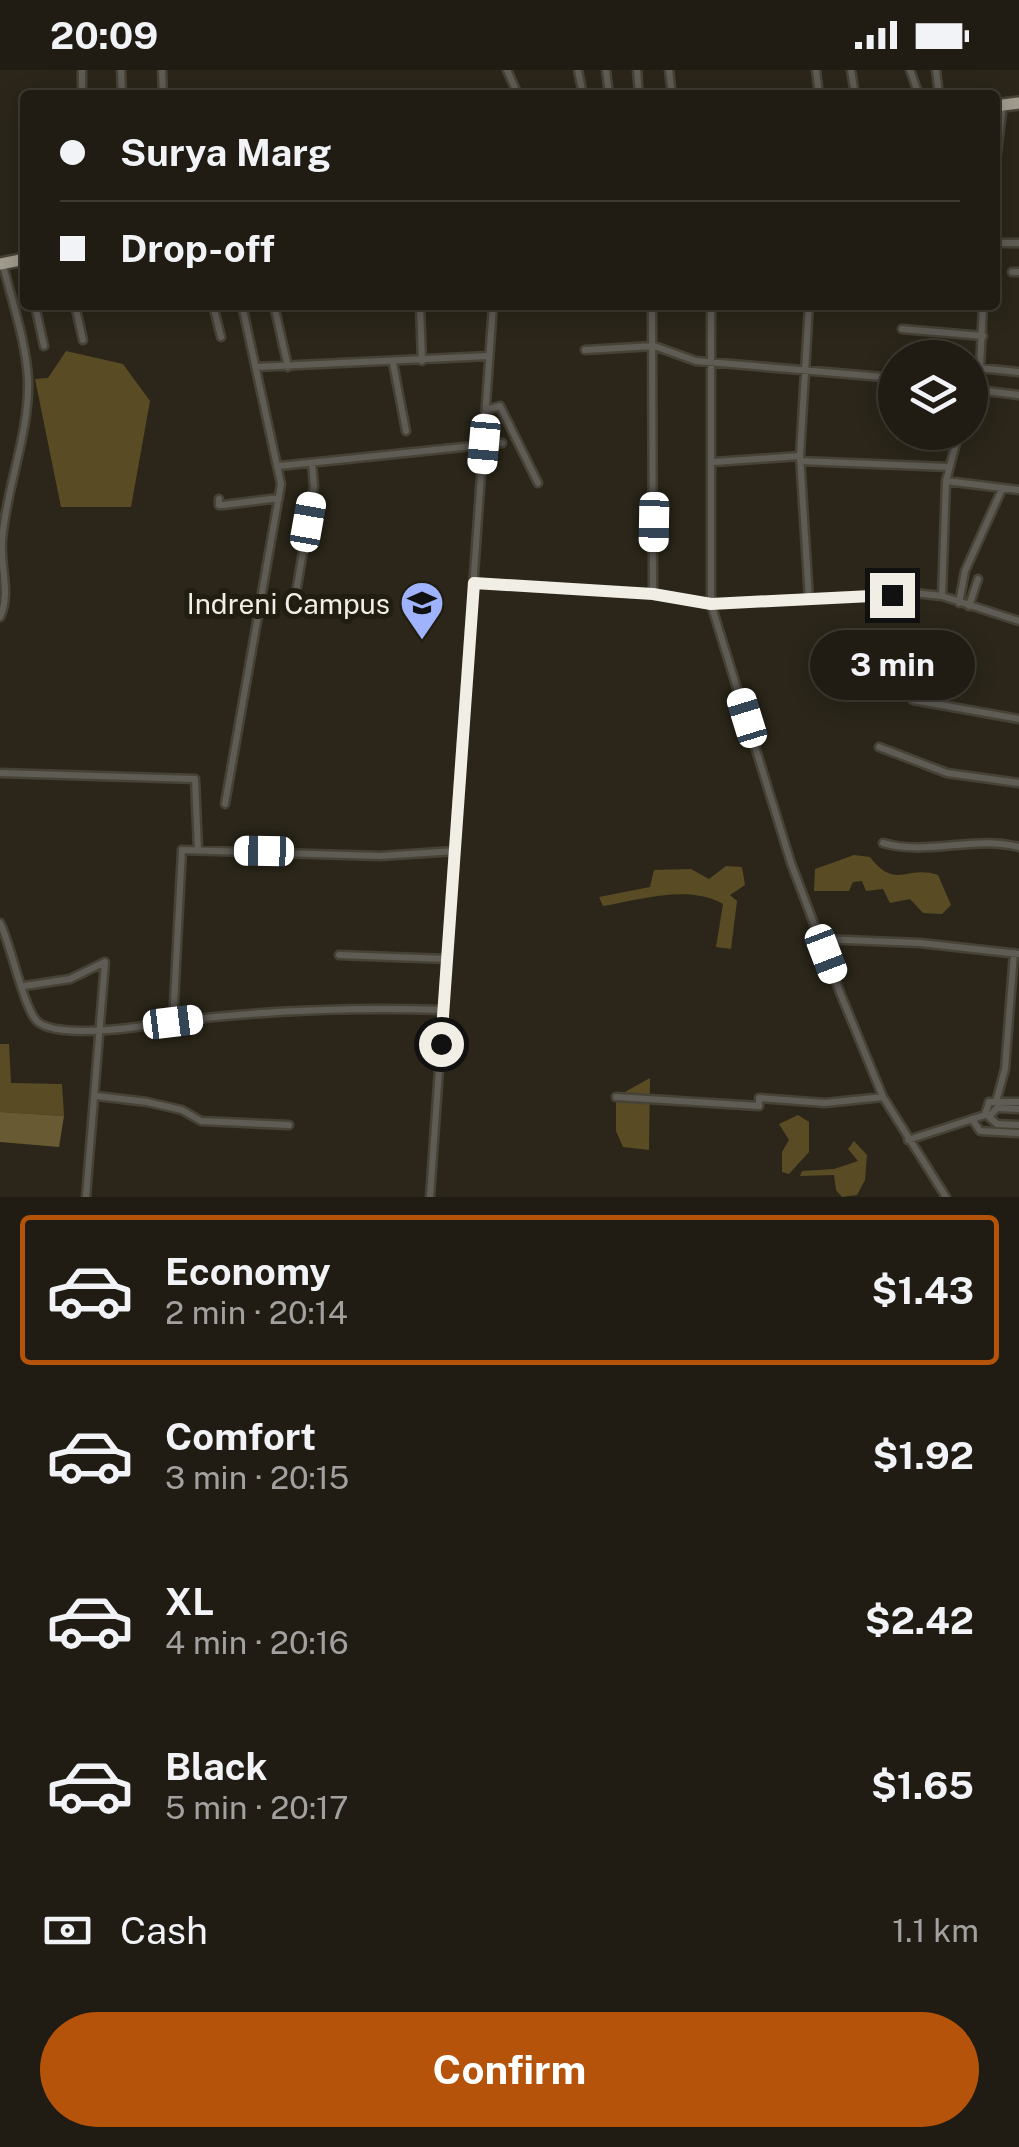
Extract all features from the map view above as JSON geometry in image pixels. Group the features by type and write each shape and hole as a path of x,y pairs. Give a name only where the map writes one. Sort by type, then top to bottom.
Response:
{"street":[{"path":"0,617 5,605 1,549 28,377 1,264"},
{"path":"35,310 44,346"},
{"path":"76,310 83,340"},
{"path":"214,310 221,338"},
{"path":"224,804 279,498 279,466 243,310"},
{"path":"275,310 288,367"},
{"path":"420,310 422,361"},
{"path":"430,1197 494,310"},
{"path":"652,310 653,594"},
{"path":"711,310 711,604 792,864 820,939 883,1097 946,1197"},
{"path":"809,310 800,459 809,599"},
{"path":"983,310 983,340"},
{"path":"902,329 983,336"},
{"path":"585,350 654,346 680,358 878,377"},
{"path":"256,368 490,356"},
{"path":"392,363 406,431"},
{"path":"988,369 1019,372"},
{"path":"988,391 1019,395"},
{"path":"486,410 500,406 538,484"},
{"path":"279,466 502,444"},
{"path":"942,596 946,481 953,450"},
{"path":"714,462 800,459 948,467"},
{"path":"297,587 314,486 312,463"},
{"path":"0,474 11,475"},
{"path":"946,481 1019,490"},
{"path":"959,603 965,571 1002,490"},
{"path":"219,499 218,504 223,505 279,498"},
{"path":"969,606 978,579"},
{"path":"474,583 653,594 711,604 942,596 1019,621"},
{"path":"913,700 1019,719"},
{"path":"879,747 940,771 1019,783"},
{"path":"0,773 194,779 198,850"},
{"path":"883,843 952,848 994,842 1019,847"},
{"path":"173,1022 181,853 186,848 380,856 454,850"},
{"path":"0,922 39,1023 101,1032 296,1010 444,1010"},
{"path":"820,939 920,943 1016,954 1005,1069 996,1102"},
{"path":"0,947 12,948"},
{"path":"339,955 447,959"},
{"path":"24,986 70,979 105,962 86,1197"},
{"path":"96,1096 182,1110 201,1121 289,1125"},
{"path":"616,1097 759,1106 760,1098 825,1103 883,1097"},
{"path":"908,1140 985,1115 986,1104 1019,1106"},
{"path":"1019,1106 994,1108 989,1116 997,1124 1019,1125"},
{"path":"972,1120 980,1131 1019,1133"}],"shaded area":[{"path":"66,351 123,364 150,401 131,507 61,507 35,379 48,378"},
{"path":"854,855 870,857 887,873 895,875 938,875 951,905 942,914 923,913 910,899 890,903 883,889 866,891 862,881 853,882 849,891 814,891 815,869"},
{"path":"726,866 742,867 745,885 730,895 737,901 731,949 716,947 723,904 710,898 664,895 603,906 599,897 650,887 654,870 691,869 709,879"},
{"path":"0,1044 9,1044 11,1083 62,1084 64,1116 0,1112"},
{"path":"650,1078 649,1150 623,1147 616,1131 616,1097"},
{"path":"0,1112 64,1116 59,1147 0,1142"},
{"path":"798,1115 809,1122 809,1152 789,1174 782,1172 782,1152 789,1140 779,1124"},
{"path":"854,1141 867,1155 865,1180 857,1195 842,1197 836,1190 834,1175 800,1176 802,1171 834,1169 858,1161 848,1149"}],"place":[{"name":"Indreni Campus","path":"422,641"}],"route":[{"path":"441,1044 474,583 653,594 711,604 892,595"}]}
